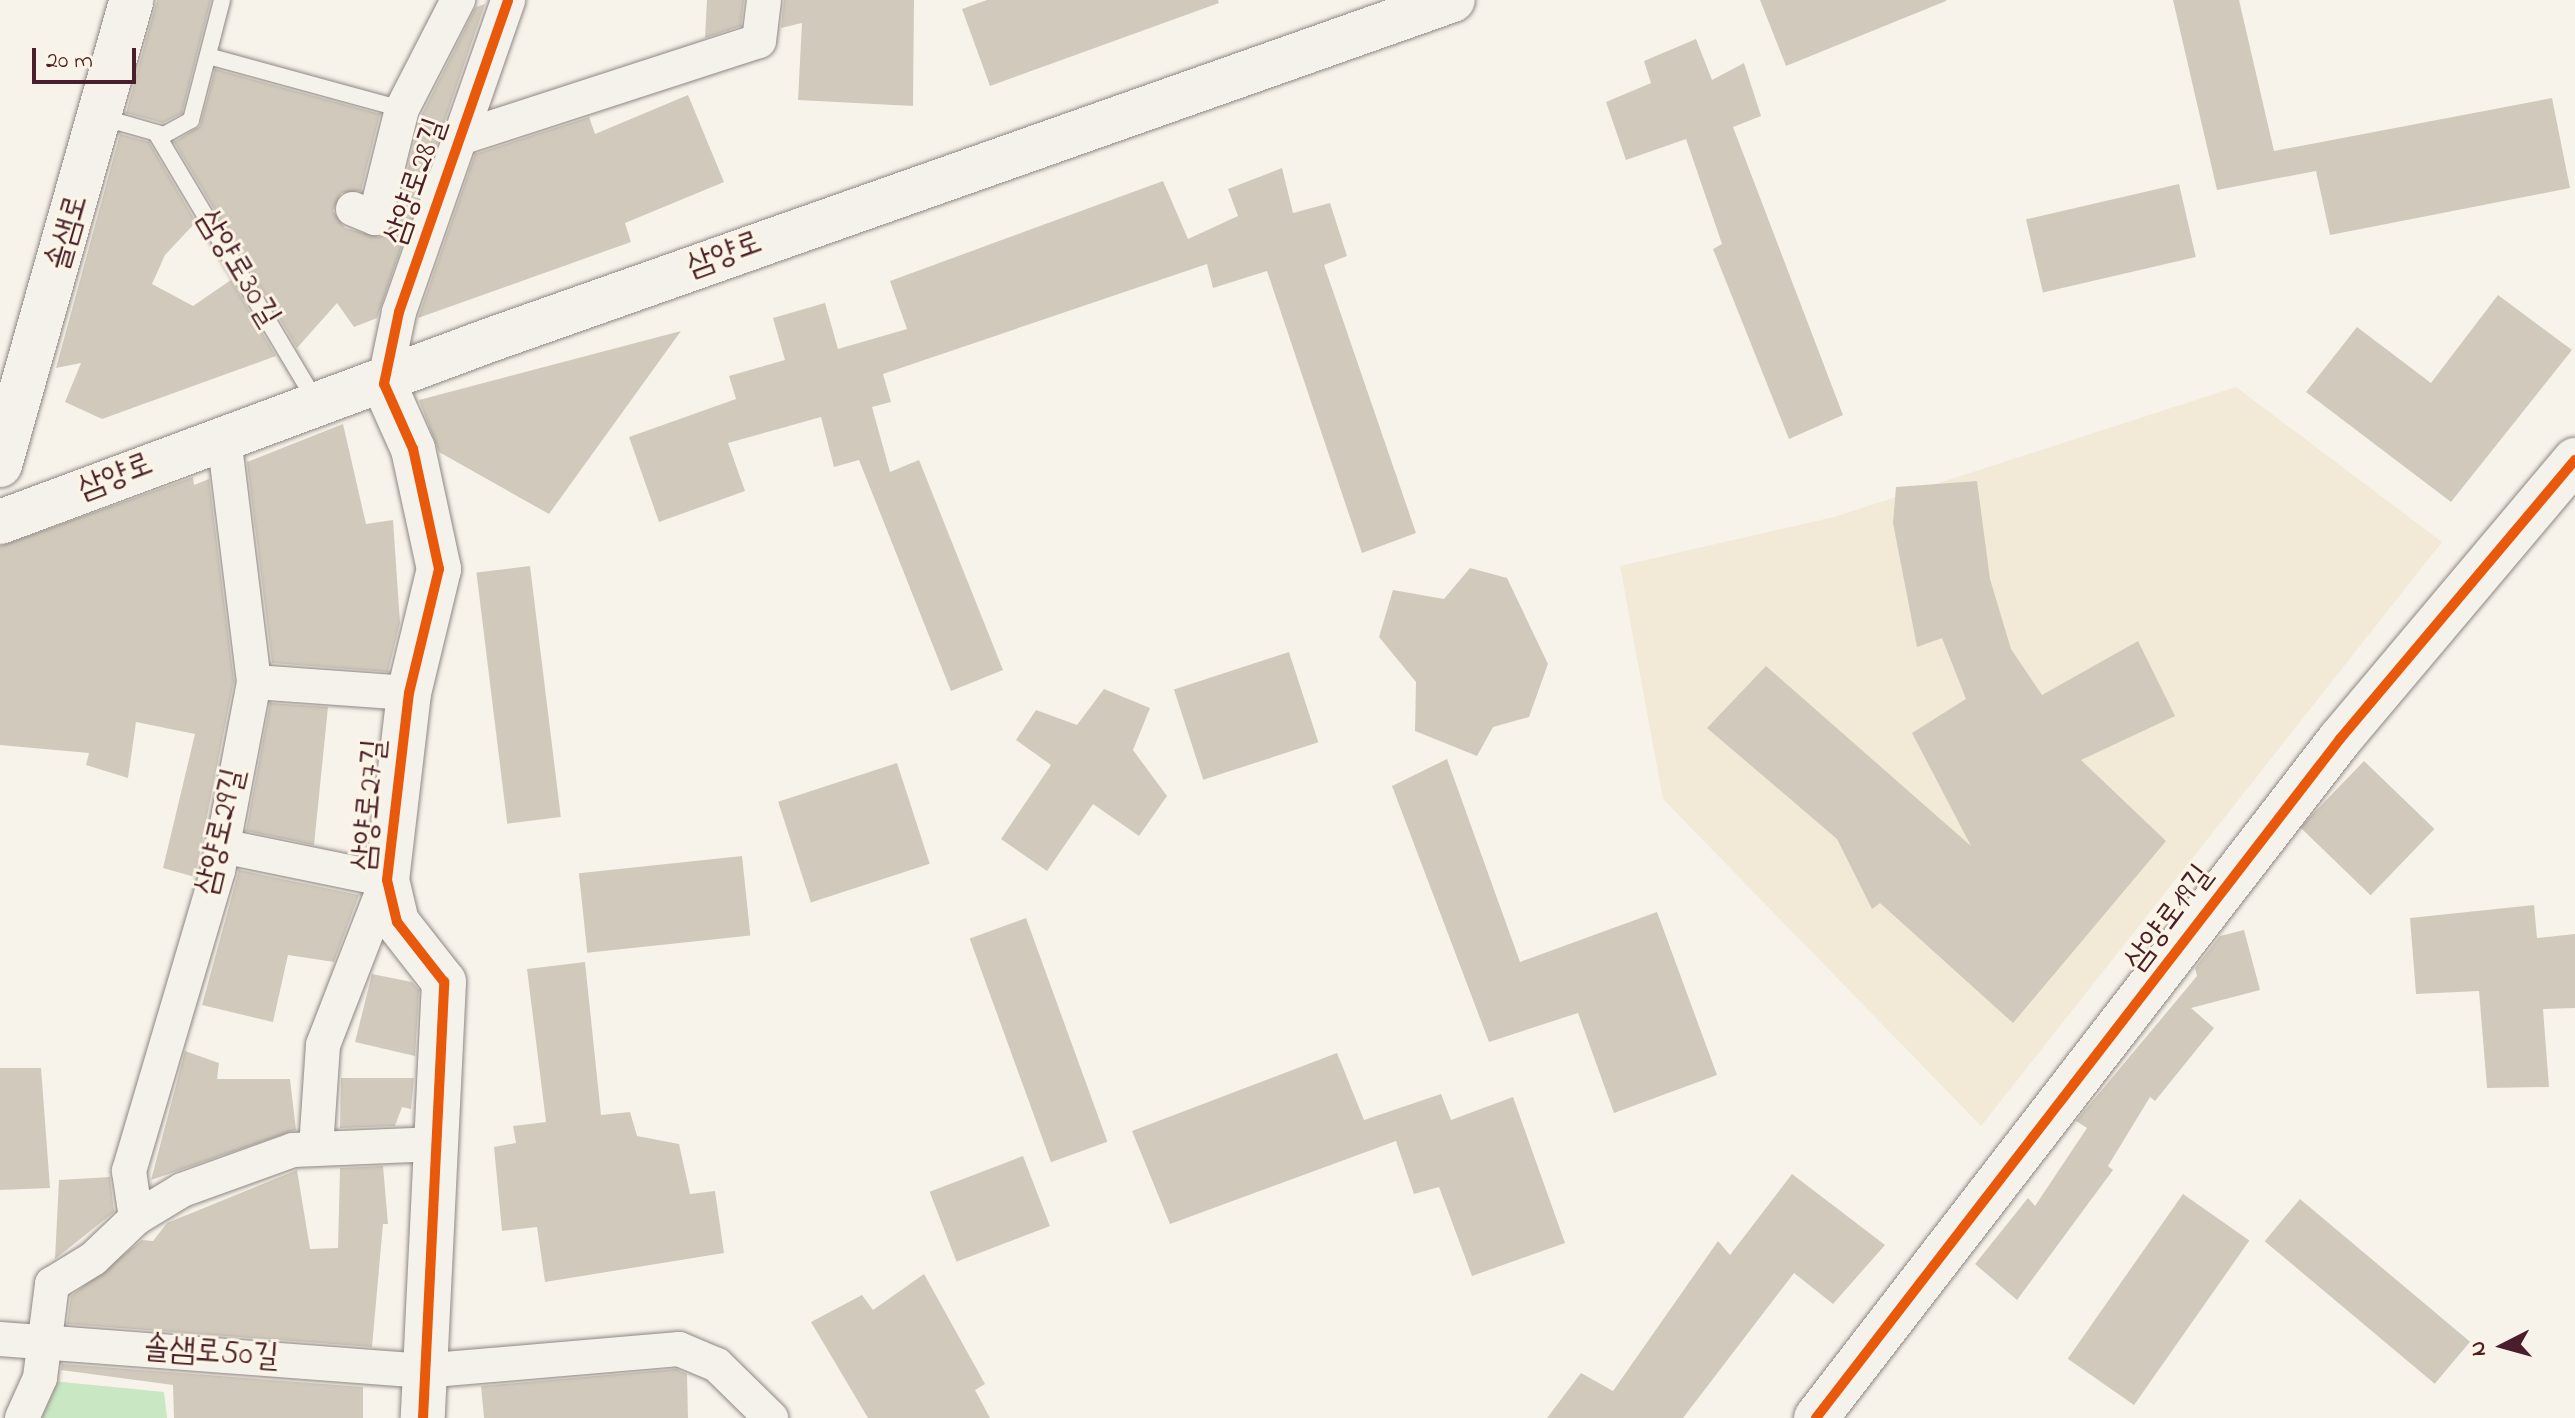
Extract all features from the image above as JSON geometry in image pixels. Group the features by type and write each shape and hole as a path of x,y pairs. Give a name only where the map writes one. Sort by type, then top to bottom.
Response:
{"street":[{"name":"솔샘로","path":"0,465 132,0"},
{"name":"삼양로28길","path":"384,384 399,312 508,0"},
{"name":"삼양로28길","path":"460,138 759,41 764,0"},
{"name":"삼양로","path":"0,522 317,404 384,384 490,340 1453,0"},
{"path":"353,209 375,218 402,109 454,1"},
{"name":"삼양로27길","path":"316,1149 323,1045 387,880 409,693 439,569 413,449 384,384"},
{"name":"삼양로29길","path":"136,1218 129,1171 222,846 254,682 224,438"},
{"name":"삼양로19길","path":"1816,1418 2340,739 2575,460"},
{"name":"삼양로27길","path":"254,682 409,693"},
{"name":"삼양로27길","path":"222,846 387,880"},
{"name":"삼양로27길","path":"387,880 397,922 444,982 422,1371 423,1418"},
{"path":"22,1418 40,1378 52,1284 93,1259 136,1218 182,1190 293,1150 437,1144"},
{"name":"솔샘로50길","path":"0,1339 422,1371"},
{"path":"422,1371 679,1349 717,1365 771,1418"}],"lane":[{"path":"101,117 164,135 191,120 222,0"},
{"path":"208,56 402,109"},
{"name":"삼양로30길","path":"156,133 317,404"}],"shaded area":[{"path":"2236,387 2442,542 1981,1126 1663,799 1620,566 1834,517"}],"green space":[{"path":"52,1381 164,1392 167,1418 37,1418"}],"building":[{"path":"157,0 211,0 182,113 163,123 126,113"},
{"path":"707,0 744,0 741,26 705,38"},
{"path":"784,0 914,0 913,106 798,100 802,23 781,28"},
{"path":"987,0 1218,0 1219,3 990,86 962,9"},
{"path":"1760,0 1946,0 1946,1 1786,66"},
{"path":"2173,0 2239,0 2274,151 2552,98 2570,188 2330,235 2316,171 2217,190"},
{"path":"485,4 377,318 354,327 337,303 297,348 174,142 200,126 215,69 380,114 361,191 341,193 333,211 345,228 379,237 394,223 421,116 476,7"},
{"path":"1696,39 1712,80 1744,63 1761,116 1733,127 1843,415 1789,439 1713,249 1722,244 1686,139 1626,160 1606,102 1651,83 1644,61"},
{"path":"688,95 724,182 625,223 631,242 418,318 475,154 589,117 595,134"},
{"path":"120,134 149,142 196,222 165,255 152,284 193,306 231,280 276,356 102,419 65,402 81,363 56,368"},
{"path":"1282,168 1293,213 1330,203 1347,256 1324,265 1416,533 1362,553 1267,271 1213,288 1207,264 883,374 891,402 872,407 890,472 919,460 1003,670 951,691 859,460 834,467 821,417 728,443 745,491 659,522 629,437 736,399 729,376 785,360 773,318 825,303 838,349 907,329 890,281 1163,181 1188,239 1238,216 1228,189"},
{"path":"2179,184 2196,257 2043,292 2026,219"},
{"path":"2498,295 2572,350 2451,502 2306,392 2357,327 2431,383"},
{"path":"681,331 549,514 439,452 419,400"},
{"path":"343,424 366,524 393,520 400,623 388,672 272,663 247,462"},
{"path":"193,477 194,485 209,479 234,681 195,877 163,868 195,734 136,722 128,778 86,765 89,753 0,745 0,546"},
{"path":"1977,481 1990,579 2011,649 2042,695 2138,641 2175,716 2081,760 2166,841 2013,1023 1880,903 1872,909 1837,839 1707,728 1766,666 1971,846 1912,733 1966,699 1942,638 1917,647 1893,523 1896,487"},
{"path":"530,566 561,817 507,824 476,573"},
{"path":"1470,568 1507,578 1548,664 1529,717 1493,727 1477,756 1415,731 1416,682 1379,637 1393,590 1444,599"},
{"path":"1289,652 1318,742 1203,780 1174,689"},
{"path":"1104,689 1150,708 1133,750 1167,796 1139,836 1093,804 1047,871 1001,839 1051,765 1016,740 1036,710 1077,725"},
{"path":"270,703 328,707 314,845 246,831"},
{"path":"1447,759 1520,962 1657,912 1717,1075 1614,1113 1578,1013 1489,1042 1392,786"},
{"path":"2364,761 2434,829 2371,895 2300,827"},
{"path":"897,763 930,864 811,902 778,802"},
{"path":"742,856 750,936 587,953 579,873"},
{"path":"239,870 359,895 334,962 288,955 273,1022 202,1005"},
{"path":"2534,905 2537,938 2575,934 2575,1008 2543,1009 2549,1087 2487,1088 2479,991 2416,994 2410,918"},
{"path":"1026,918 1107,1142 1051,1162 970,939"},
{"path":"2244,930 2260,990 2191,1008 2214,1028 2155,1101 2150,1097 2108,1166 2113,1170 2017,1300 1975,1264 2028,1198 2035,1206 2087,1128 2076,1121 2197,976 2195,968 2220,936"},
{"path":"585,962 601,1115 630,1112 637,1136 679,1144 690,1194 715,1191 724,1253 545,1282 537,1227 502,1231 494,1147 516,1143 513,1126 546,1122 527,969"},
{"path":"372,974 412,982 419,990 415,1056 355,1042"},
{"path":"185,1051 219,1063 217,1079 290,1079 296,1130 151,1180"},
{"path":"1337,1053 1364,1120 1441,1094 1451,1120 1513,1097 1565,1243 1472,1276 1439,1187 1414,1194 1396,1141 1170,1224 1132,1131"},
{"path":"0,1068 41,1068 50,1188 0,1190"},
{"path":"341,1078 414,1078 411,1109 402,1107 395,1126 340,1128"},
{"path":"1023,1156 1050,1226 957,1262 930,1192"},
{"path":"383,1166 388,1224 383,1224 372,1347 67,1324 71,1296 142,1240 153,1241 167,1223 297,1170 310,1249 338,1248 340,1168"},
{"path":"1792,1174 1885,1245 1833,1304 1794,1273 1683,1418 1547,1418 1581,1373 1613,1391 1718,1241 1730,1255"},
{"path":"110,1177 114,1212 55,1259 59,1180"},
{"path":"2183,1194 2249,1240 2134,1405 2068,1359"},
{"path":"2300,1199 2470,1342 2435,1384 2265,1241"},
{"path":"924,1274 985,1384 975,1390 990,1418 868,1418 811,1322 862,1295 873,1310"},
{"path":"62,1364 363,1387 363,1418 174,1418 173,1385 61,1370"},
{"path":"676,1369 687,1374 688,1418 484,1418 481,1386"}],"cycle path":[{"path":"423,1418 444,982 397,922 387,880 409,693 439,569 413,449 384,384 399,312 508,0"},
{"path":"1816,1418 2340,739 2575,460"}]}
